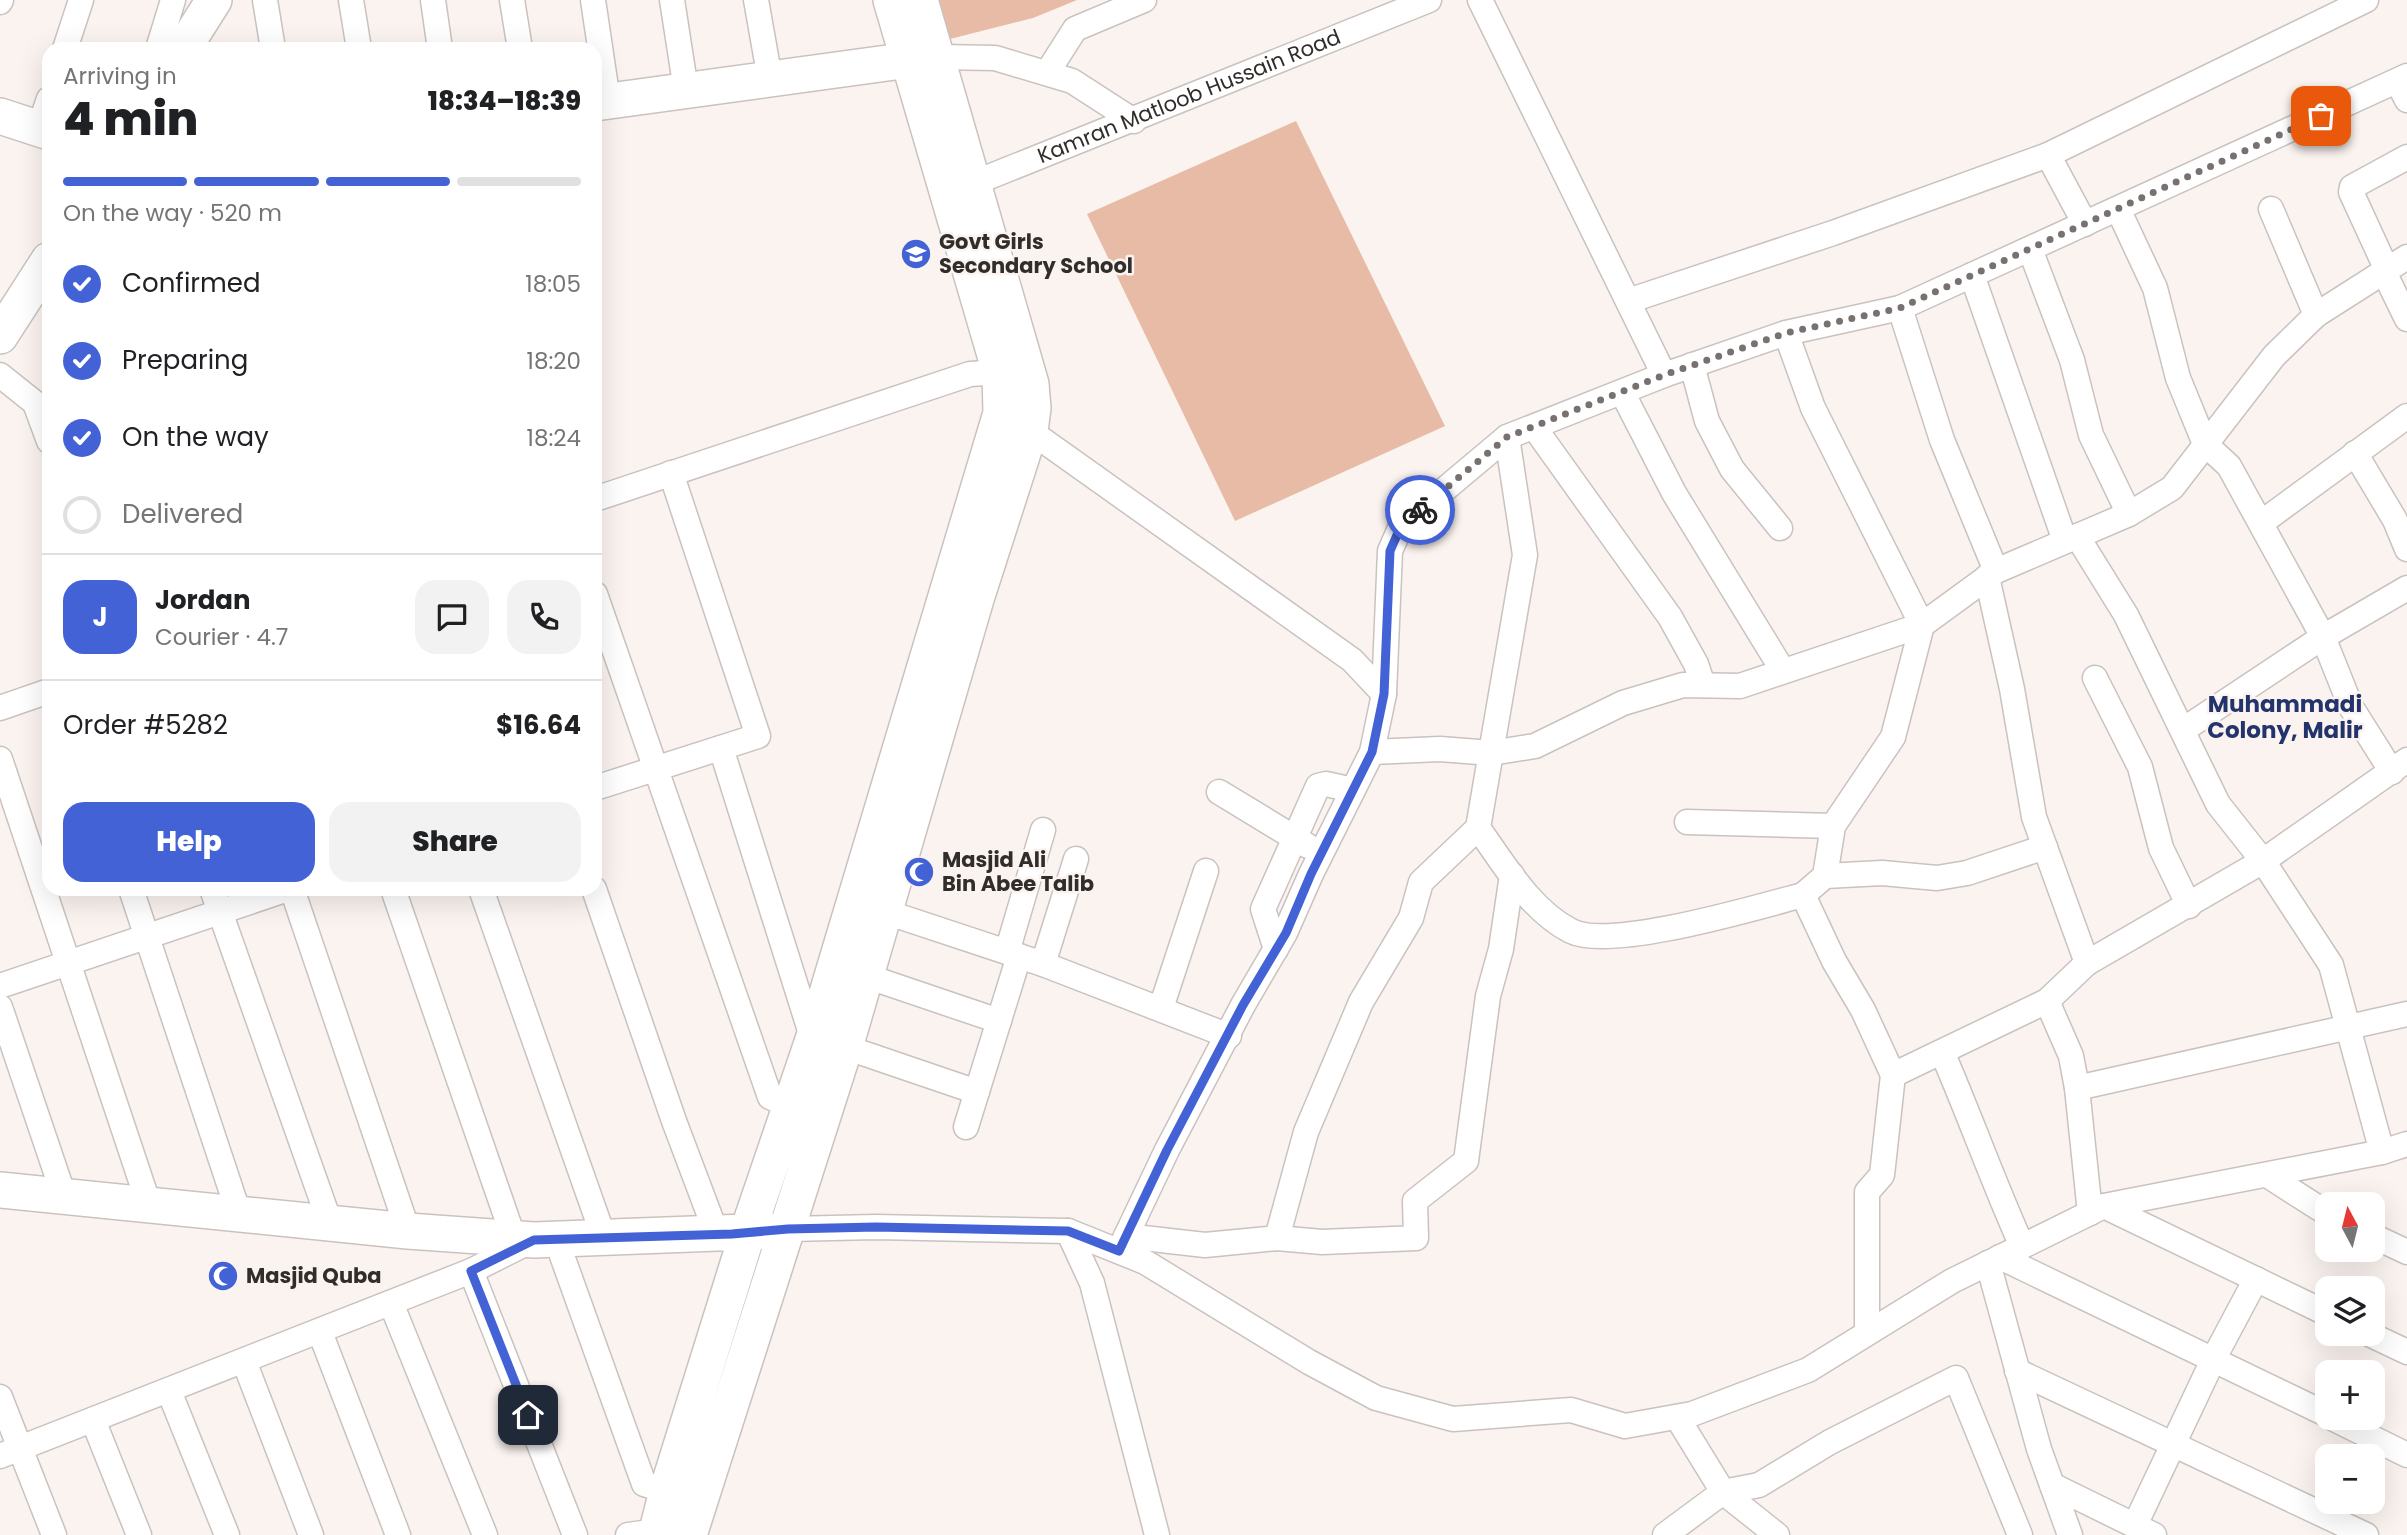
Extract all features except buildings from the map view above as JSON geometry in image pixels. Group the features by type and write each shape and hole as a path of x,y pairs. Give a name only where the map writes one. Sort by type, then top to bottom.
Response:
{"main road":[{"path":"187,42 214,0"},
{"path":"657,1534 788,1229 829,1043 937,676 1030,430 1033,408 1031,384 961,188 923,59 891,0"},
{"path":"920,0 923,59"},
{"path":"602,102 923,59"},
{"path":"0,116 42,120"},
{"path":"657,1534 733,1234 790,1106 866,976 886,912 937,676 1001,413 1000,372 961,188"},
{"path":"1,333 42,275"},
{"path":"0,1190 408,1231 534,1239 733,1234 788,1229"}],"street":[{"path":"67,42 81,0"},
{"path":"160,42 173,0"},
{"path":"265,0 271,42"},
{"path":"351,0 358,42"},
{"path":"433,0 439,42"},
{"path":"512,0 519,42"},
{"path":"593,0 597,42"},
{"path":"672,0 687,90"},
{"path":"756,0 770,79"},
{"path":"1046,73 1075,29 1144,0"},
{"name":"Kamran Matloob Hussain Road","path":"961,188 1134,121 1429,0"},
{"path":"1480,0 1664,375"},
{"path":"1628,302 1833,233 2048,155 2366,0"},
{"path":"923,59 995,58 1072,81 1134,121"},
{"path":"1122,1243 1167,1150 1243,1005 1276,949 1372,752 1384,694 1390,551 1401,526 1507,437 1664,375 1786,333 1900,308 2118,209 2404,86"},
{"path":"2048,155 2085,224"},
{"path":"2407,157 2352,187 2351,192 2392,265 2407,319"},
{"path":"1894,1075 2047,1001 2087,963 2263,861 2399,766 2351,707 2323,637 2261,523 2229,466 2205,443 2178,378 2155,288 2118,209"},
{"path":"2272,209 2316,315"},
{"path":"2031,249 2072,360 2091,435 2129,514"},
{"path":"1372,752 1440,749 1491,753 1535,746 1623,703 1682,685 1740,686 1922,625 1991,574 2129,514 2172,488 2274,356 2316,315 2392,265"},
{"path":"1972,275 2071,538 2126,615 2218,804 2263,861 2331,965 2382,1152"},
{"path":"1900,308 1942,440 1991,574 2034,817 2087,963"},
{"path":"1786,333 1814,408 1922,625 1893,737 1833,826 1825,877"},
{"path":"1692,365 1707,421 1732,470 1780,528"},
{"path":"602,497 970,374 1000,372"},
{"path":"0,375 35,403 42,422"},
{"path":"1622,392 1674,493 1783,671"},
{"path":"2261,523 2407,416"},
{"path":"1534,427 1670,617 1696,664 1703,685"},
{"path":"1030,430 1352,660 1384,694"},
{"path":"1277,1238 1306,1132 1361,1002 1411,918 1421,882 1478,828 1525,555 1507,437"},
{"path":"2355,453 2395,520 2407,549"},
{"path":"602,786 758,736 671,473"},
{"path":"2183,730 2323,637 2407,588"},
{"path":"602,614 770,1097 790,1106"},
{"path":"2095,678 2140,767 2161,848 2189,906"},
{"path":"0,708 42,693"},
{"path":"721,748 829,1043 977,1092"},
{"path":"0,759 42,885"},
{"path":"1276,949 1263,909 1318,786 1326,784 1353,790"},
{"path":"1219,792 1321,854"},
{"path":"1687,822 1833,826"},
{"path":"1478,828 1537,905 1573,932 1612,936 1695,922 1803,895 1825,877 1882,873 1937,878 1967,873 2045,847"},
{"path":"966,1127 999,1021 1043,830"},
{"path":"1043,964 1076,859"},
{"path":"1161,1008 1206,871"},
{"path":"788,1229 876,1227 1068,1231 1122,1243 1205,1245 1277,1238 1322,1242 1416,1238 1415,1200 1466,1161 1488,996 1501,949 1512,875"},
{"path":"1803,895 1834,961 1863,1010 1894,1075 1882,1175 1867,1192 1867,1334"},
{"path":"46,896 149,1205"},
{"path":"133,896 239,1214"},
{"path":"0,986 147,936 216,900 243,896"},
{"path":"292,896 408,1231"},
{"path":"396,896 534,1239 644,1484 667,1491"},
{"path":"483,896 604,1238"},
{"path":"596,896 674,1121 733,1234"},
{"path":"216,900 330,1223"},
{"path":"886,912 1043,964 1229,1036"},
{"path":"866,976 999,1021"},
{"path":"2047,1001 2071,1056 2097,1210"},
{"path":"0,1007 64,1196"},
{"path":"2077,1088 2407,1014"},
{"path":"1942,1052 2022,1246"},
{"path":"1122,1243 1145,1262 1309,1363 1376,1398 1453,1419 1571,1410 1625,1426 1692,1414 1808,1370 1952,1281 2097,1210 2382,1152 2407,1144"},
{"path":"2267,1175 2315,1206"},
{"path":"2097,1210 2315,1308"},
{"path":"1068,1231 1092,1283 1157,1535"},
{"path":"10,1452 471,1271 534,1239"},
{"path":"2385,1242 2407,1252"},
{"path":"1994,1260 2214,1358 2315,1408"},
{"path":"1994,1260 2017,1371 2070,1535"},
{"path":"471,1271 575,1535"},
{"path":"2052,1485 2144,1530 2175,1444 2214,1358 2256,1279"},
{"path":"391,1303 485,1535"},
{"path":"320,1332 398,1535"},
{"path":"2385,1342 2407,1352"},
{"path":"244,1362 311,1535"},
{"path":"2017,1371 2366,1535"},
{"path":"1676,1531 1723,1492 1759,1485 1830,1442 1956,1378 2021,1535"},
{"path":"169,1391 226,1535"},
{"path":"0,1397 10,1452 54,1535"},
{"path":"1677,1417 1723,1492 1777,1535"},
{"path":"93,1420 139,1535"},
{"path":"2358,1430 2407,1455"}],"shaded area":[{"path":"927,0 1077,0 1033,18 938,42"},
{"path":"1296,121 1445,426 1235,521 1087,214"}],"way so far":[{"path":"1420,510 1507,437 1664,375 1786,333 1900,308 2321,116"}],"place":[{"name":"Govt Girls Secondary School","path":"916,254"},
{"name":"Masjid Ali Bin Abee Talib","path":"919,872"},
{"name":"Masjid Quba","path":"223,1276"}],"district":[{"name":"Muhammadi Colony, Malir","path":"2285,717"}],"route":[{"path":"528,1415 471,1271 534,1240 904,1227 1068,1231 1119,1251 1167,1150 1243,1005 1286,933 1311,874 1372,752 1384,694 1390,551 1401,526 1420,510"}]}
